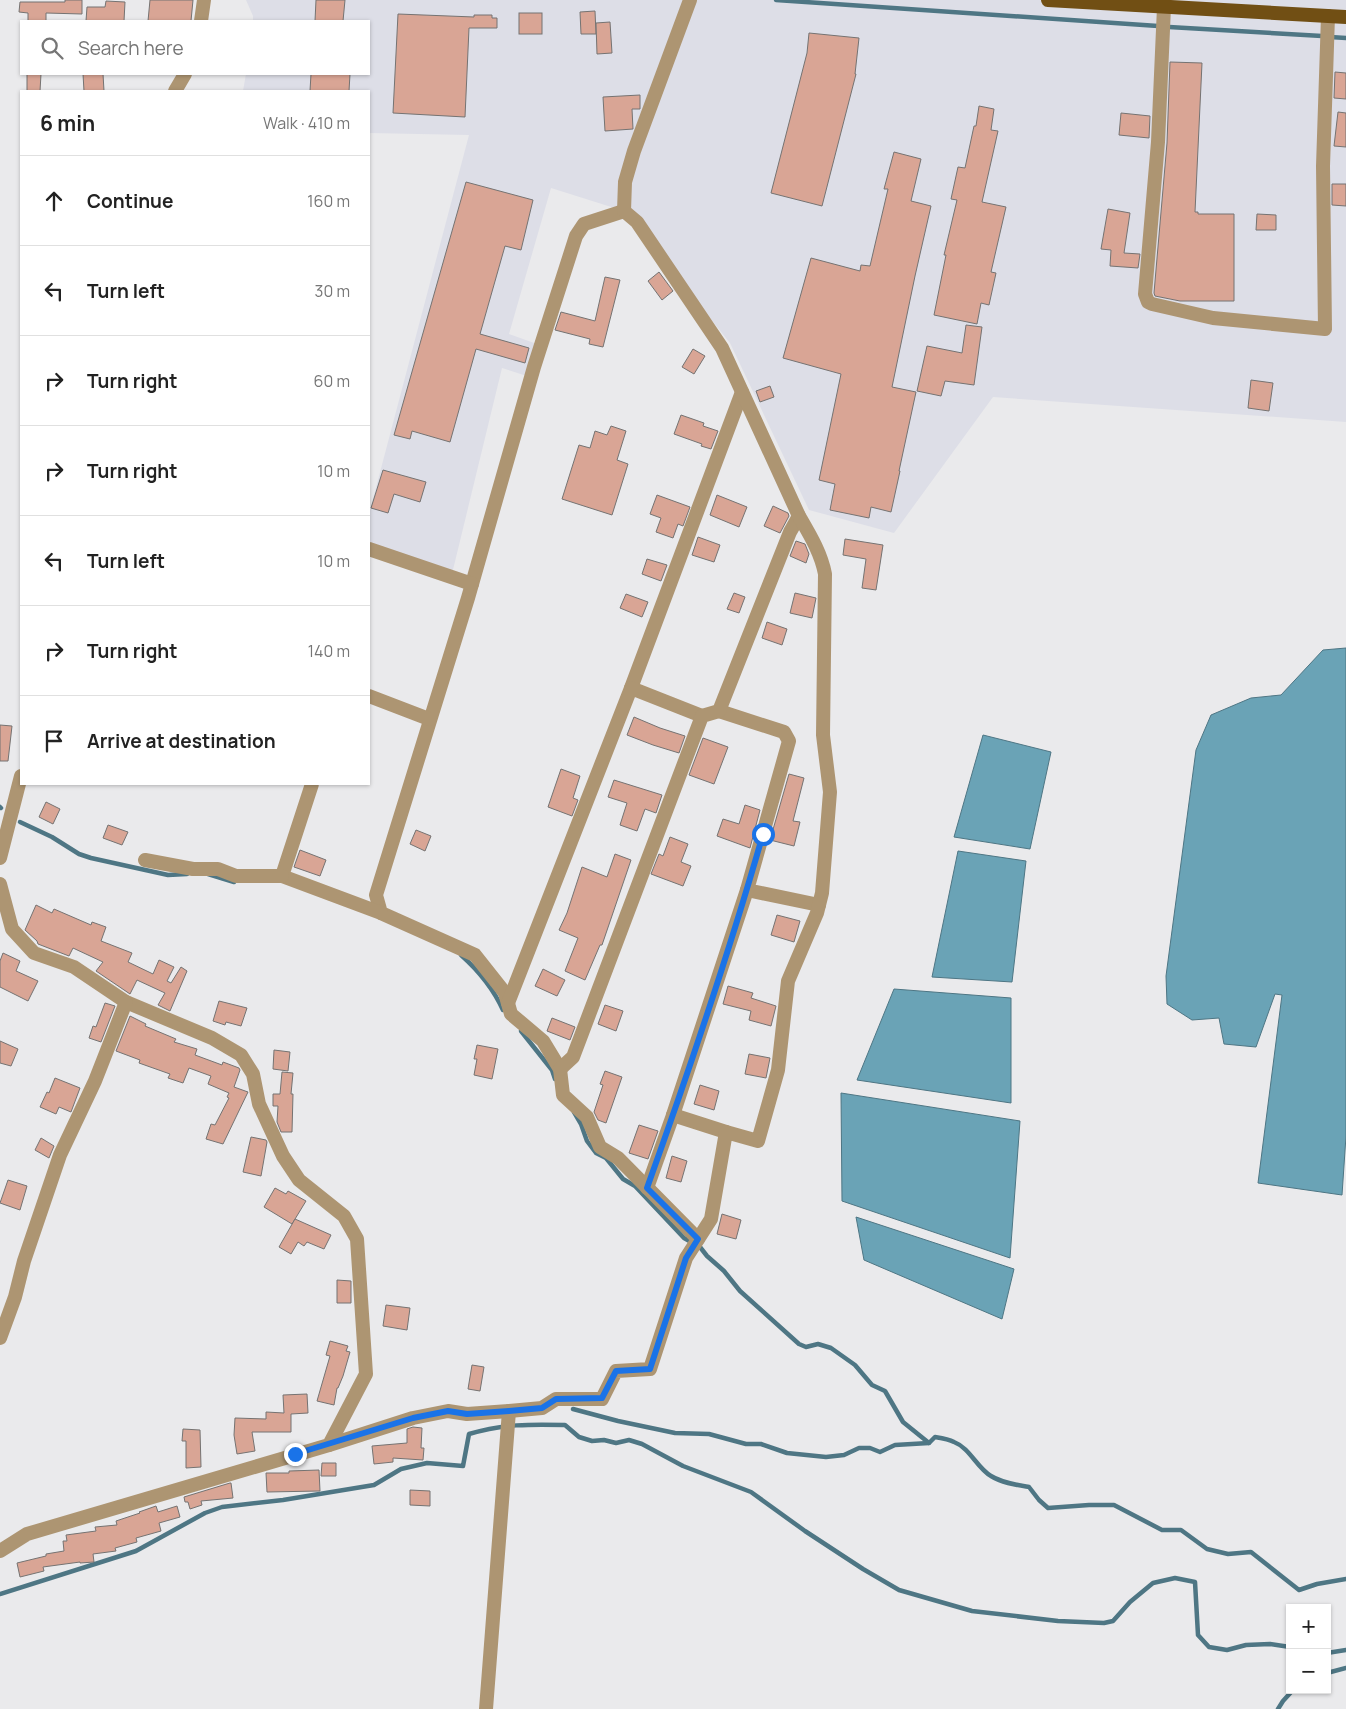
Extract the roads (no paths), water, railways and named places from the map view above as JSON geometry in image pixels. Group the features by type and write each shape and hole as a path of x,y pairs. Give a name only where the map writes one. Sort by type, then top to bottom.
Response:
{"main road":[{"path":"1048,0 1346,17"}],"street":[{"path":"201,20 204,0"},
{"path":"624,211 625,182 634,151 690,0"},
{"path":"1164,7 1158,142 1146,298 1152,304 1213,318 1325,329 1323,166 1328,16"},
{"path":"176,90 184,75"},
{"path":"624,211 637,222 722,348 799,516 813,539 825,574 823,735 830,792 822,892 819,905 788,981 778,1070 758,1140 674,1116"},
{"path":"381,913 376,895 472,584 534,367 576,236 584,224 624,211"},
{"path":"508,1004 631,688 742,392"},
{"path":"718,711 790,532 799,516"},
{"path":"370,549 472,584"},
{"path":"631,688 702,716 718,711 784,732 789,741 747,890 674,1116 647,1188"},
{"path":"370,696 429,719"},
{"path":"560,1069 573,1057 702,716"},
{"path":"0,858 20,780"},
{"path":"282,876 312,785"},
{"path":"144,860 193,869 218,869 236,876 282,876 381,913 475,955 505,993 511,1014 542,1041 560,1069 562,1095 587,1117 600,1147 618,1158 698,1239"},
{"path":"0,884 12,929 34,953 74,967 126,1002 212,1038 242,1055 253,1074 259,1104 283,1156 299,1180 344,1216 357,1239 366,1374 330,1444"},
{"path":"747,890 819,905"},
{"path":"0,1338 15,1297 18,1278 29,1244 60,1154 94,1081 126,1002"},
{"path":"0,1551 27,1534 413,1418 448,1411 509,1421 542,1408 556,1399 602,1398 616,1371 650,1369 686,1258 711,1219 726,1132"},
{"path":"486,1709 509,1421"}],"water":[{"path":"1346,648 1346,1136 1342,1195 1258,1183 1282,995 1275,994 1256,1047 1224,1044 1219,1018 1192,1020 1167,1004 1166,976 1196,750 1211,715 1251,698 1281,695 1323,650"},
{"path":"983,735 1051,752 1030,849 954,837"},
{"path":"958,851 1026,861 1012,982 932,977"},
{"path":"894,989 1011,998 1011,1103 857,1080"},
{"path":"841,1093 1020,1121 1010,1258 842,1201"},
{"path":"856,1217 1014,1269 1002,1319 864,1260"}],"waterway":[{"path":"776,0 1158,26"},
{"path":"1169,27 1322,36"},
{"path":"1330,37 1346,38"},
{"path":"20,822 52,837 79,854 91,858 168,875 187,874"},
{"path":"208,874 234,882"},
{"path":"461,955 485,980 503,1010"},
{"path":"521,1031 552,1070 555,1079"},
{"path":"574,1112 587,1141 596,1153 606,1158 623,1179 635,1186 684,1238 700,1247 724,1271 740,1291 799,1344 806,1347 818,1344 831,1348 855,1365 872,1385 885,1391 903,1422 929,1443 935,1437 960,1445 986,1472 1005,1482 1029,1487 1048,1508 1114,1505 1162,1530 1181,1530 1207,1549 1228,1554 1251,1552 1299,1590 1317,1584 1346,1579"},
{"path":"573,1409 675,1433 709,1434 746,1444 761,1444 787,1453 826,1457 844,1455 859,1448 870,1448 880,1452 895,1445 929,1443"},
{"path":"0,1594 136,1551 205,1513 222,1507 283,1500 374,1485 401,1469 427,1463 463,1466 469,1434 517,1425 565,1425 579,1437 592,1441 604,1440 616,1443 629,1440 642,1444 683,1466 751,1492 805,1531 899,1590 972,1611 1058,1621 1104,1623 1113,1621 1130,1602 1153,1583 1175,1578 1195,1582 1198,1635 1209,1647 1227,1650 1246,1645 1270,1644 1286,1646"},
{"path":"1331,1652 1346,1650"},
{"path":"1331,1672 1346,1668"},
{"path":"1278,1709 1289,1694"}]}
